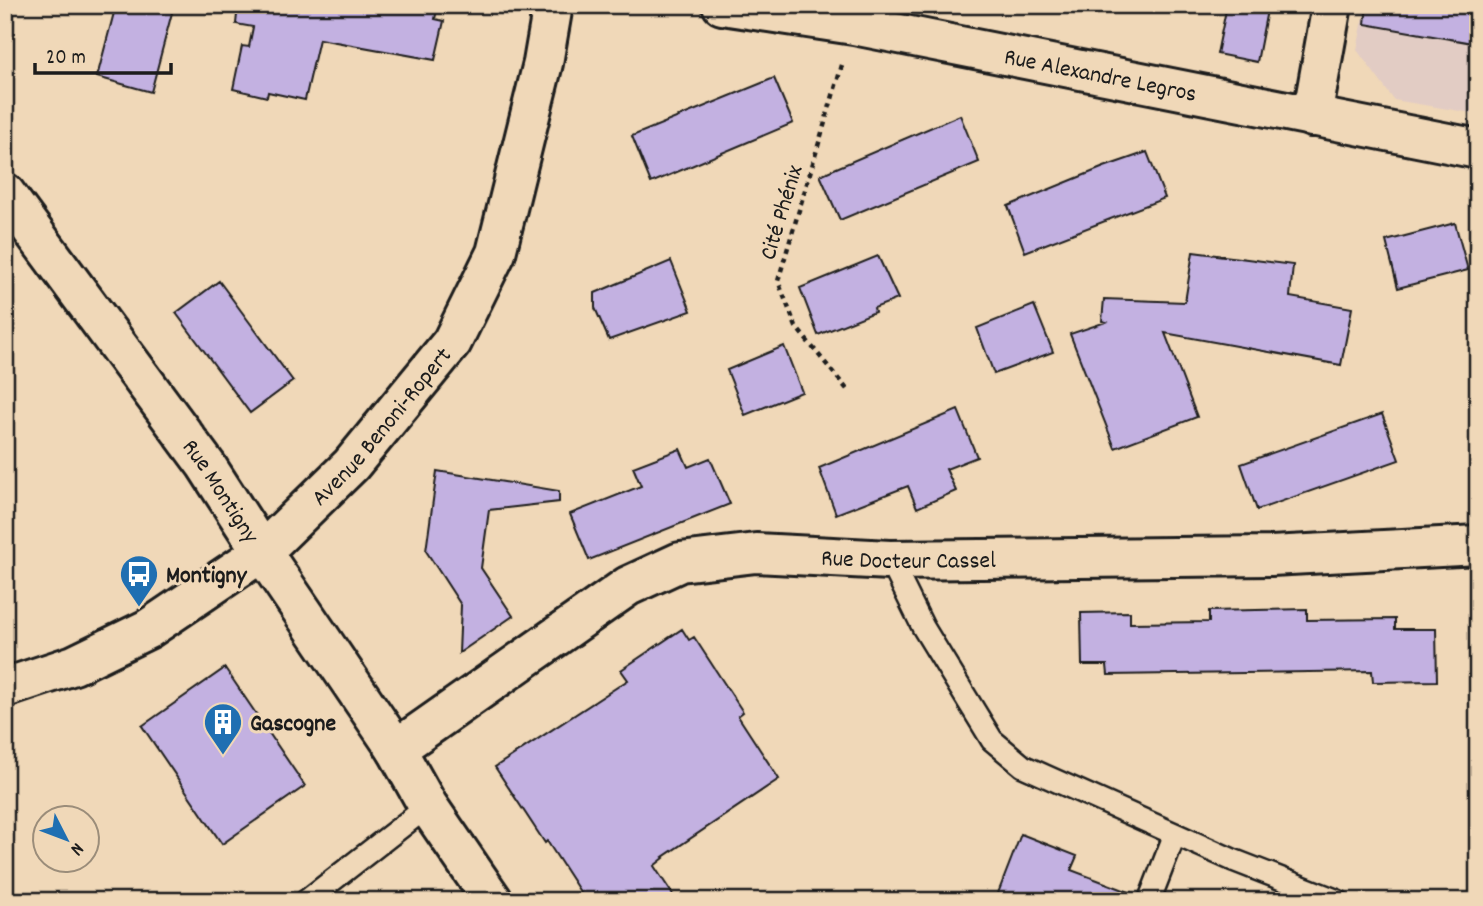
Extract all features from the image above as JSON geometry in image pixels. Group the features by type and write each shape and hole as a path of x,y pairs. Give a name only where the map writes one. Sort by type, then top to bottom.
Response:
{"street":[{"name":"Avenue Benoni-Ropert","path":"5,688 74,665 148,629 262,552 351,464 452,342 496,253 543,63 553,5"},
{"name":"Rue Alexandre Legros","path":"722,5 854,25 1478,149"},
{"path":"1312,117 1332,5"},
{"name":"Rue Montigny","path":"5,193 206,464 262,552 396,749 429,806 493,901"},
{"name":"Rue Docteur Cassel","path":"396,749 628,586 680,562 756,553 890,560 1271,556 1478,545"}],"lane":[{"path":"890,560 923,627 992,740 1023,766 1233,860 1286,891 1338,901"},
{"path":"306,901 429,806"},
{"path":"1149,901 1175,834"}],"path":[{"name":"Cité Phénix","path":"850,393 796,327 778,281 854,25"}],"shaded area":[{"path":"1366,5 1478,5 1478,114 1394,100 1357,50"}],"building":[{"path":"116,5 174,5 151,92 97,77"},
{"path":"238,5 438,5 435,19 444,21 435,60 319,39 305,100 268,92 267,97 233,89 242,46 249,47 253,27 236,24"},
{"path":"1227,5 1268,5 1257,62 1217,54"},
{"path":"1367,5 1478,5 1478,44 1365,24"},
{"path":"774,78 793,123 651,183 632,136"},
{"path":"960,115 979,162 840,220 820,175"},
{"path":"1147,152 1165,198 1025,252 1008,206"},
{"path":"1455,223 1468,270 1398,288 1386,241"},
{"path":"1193,252 1293,265 1290,297 1352,308 1341,365 1165,333 1197,417 1115,448 1070,334 1106,322 1102,321 1104,299 1185,302"},
{"path":"878,256 898,299 874,308 875,312 818,335 800,288"},
{"path":"671,261 691,311 609,340 595,308 595,293"},
{"path":"219,281 293,381 250,413 176,313"},
{"path":"1034,305 1053,352 994,374 977,328"},
{"path":"784,346 802,392 745,415 727,370"},
{"path":"958,410 977,457 946,469 956,491 917,508 908,486 836,514 819,468"},
{"path":"1382,414 1399,460 1257,510 1241,464"},
{"path":"680,449 688,467 710,458 730,504 589,560 570,514 641,486 633,467"},
{"path":"437,471 559,491 559,502 489,510 481,568 513,616 459,653 461,605 426,551"},
{"path":"1307,609 1307,620 1395,619 1395,629 1436,629 1437,681 1373,682 1372,671 1108,675 1107,665 1082,665 1081,613 1130,612 1130,623 1209,622 1209,611"},
{"path":"682,629 689,640 694,637 743,712 738,716 779,779 663,857 654,866 677,901 586,901 495,767 628,680 621,670"},
{"name":"Gascogne","path":"225,668 305,786 222,844 142,726"},
{"path":"1021,834 1077,856 1071,870 1137,895 1136,901 995,901"}],"place":[{"name":"Montigny","path":"139,608"},
{"name":"Gascogne","path":"223,756"}]}
